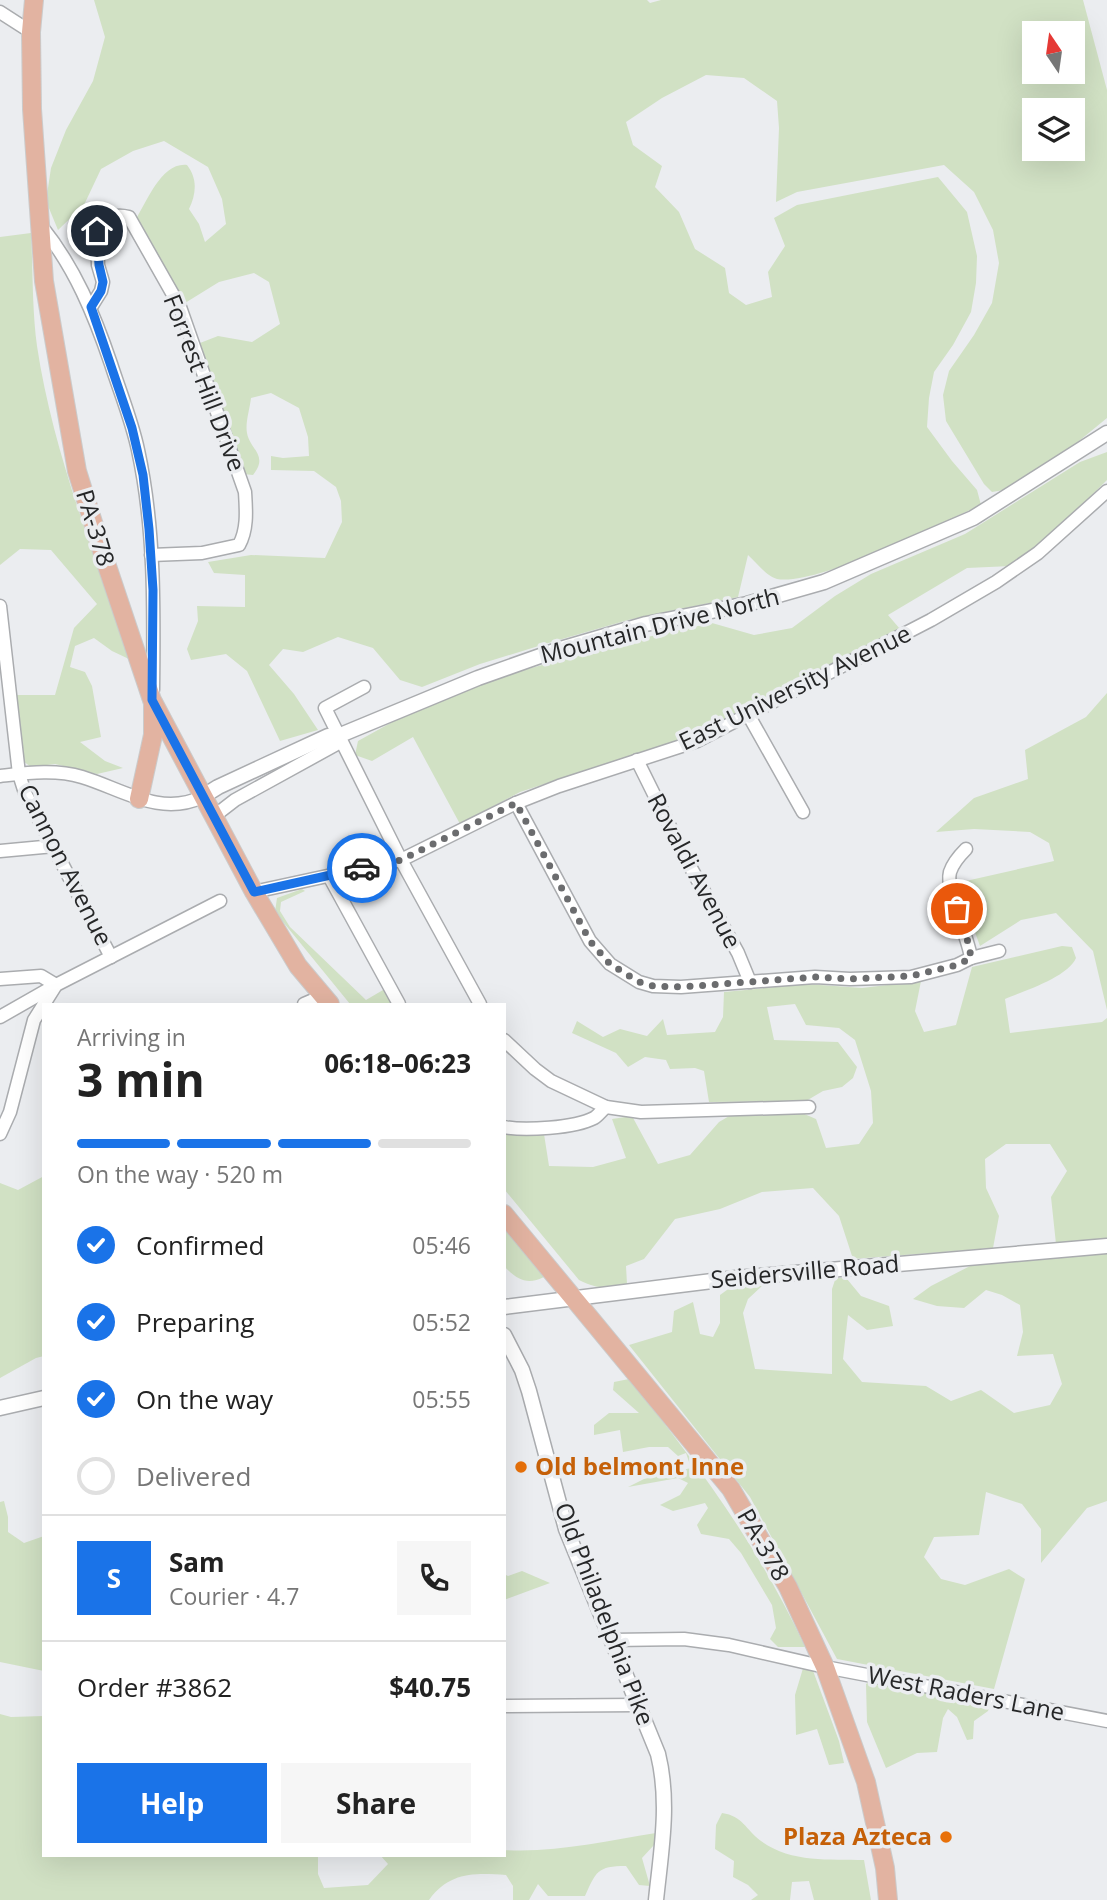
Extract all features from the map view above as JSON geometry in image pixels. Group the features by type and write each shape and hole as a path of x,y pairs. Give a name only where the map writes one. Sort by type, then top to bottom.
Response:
{"main road":[{"name":"PA-378","path":"34,0 31,32 32,109 44,281 77,471 152,700 254,892 318,1003"},
{"path":"139,799 153,735 152,700"},
{"name":"PA-378","path":"506,1216 576,1298 730,1489 788,1587 825,1667 866,1782 885,1868 888,1900"}],"street":[{"path":"0,12 31,32"},
{"name":"Forrest Hill Drive","path":"91,307 103,282 97,231 107,218 120,215 129,217 180,307 244,492 244,533 239,544 202,553 151,555"},
{"path":"42,226 61,251 91,307 138,449 149,529 153,590 152,700"},
{"name":"Mountain Drive North","path":"202,797 328,736 338,736 478,678 557,650 646,624 747,604 824,582 973,518 1107,433"},
{"name":"East University Avenue","path":"254,892 401,860 516,803 559,786 689,744 750,716 935,618 996,582 1038,553 1107,491"},
{"name":"Cannon Avenue","path":"0,606 3,674 19,774 25,793 111,957"},
{"path":"364,687 325,708 401,860 479,1003"},
{"path":"750,716 803,812"},
{"path":"213,817 235,800 335,745 338,736"},
{"name":"Rovaldi Avenue","path":"637,760 691,868 738,953 750,982"},
{"path":"0,776 51,772 67,774 139,799 178,805 202,797"},
{"path":"516,803 582,930 610,964 628,976 653,986 681,987 815,977 849,979 911,976 999,951"},
{"path":"0,851 54,846"},
{"path":"966,849 950,872 949,883 971,958"},
{"path":"329,876 398,1003"},
{"path":"0,1017 56,985 220,901"},
{"path":"0,979 41,976 56,985"},
{"path":"45,1003 56,985"},
{"path":"0,1134 11,1108 34,1020 42,1007"},
{"path":"506,1042 551,1081 606,1107 642,1112 809,1107"},
{"path":"506,1127 541,1129 569,1124 595,1118 606,1107"},
{"name":"Seidersville Road","path":"506,1307 736,1278 1107,1246"},
{"name":"Old Philadelphia Pike","path":"506,1339 522,1370 566,1529 656,1745 665,1788 656,1900"},
{"path":"0,1408 42,1398"},
{"name":"West Raders Lane","path":"612,1640 684,1639 729,1645 825,1667 1107,1721"},
{"path":"506,1706 638,1705"}],"green space":[{"path":"94,0 647,0 650,3 661,0 1083,0 1107,90 1107,418 1057,459 1010,489 992,492 984,484 946,421 943,395 949,371 992,303 999,263 993,230 974,192 944,165 797,192 776,202 779,128 777,101 744,78 706,75 662,98 626,122 633,145 662,166 655,187 679,212 695,249 725,268 729,293 746,305 772,297 768,272 785,246 774,218 797,205 938,177 967,212 977,256 971,312 934,372 927,427 977,490 981,505 849,564 796,579 773,578 748,555 738,597 628,620 480,664 422,687 400,680 373,648 338,637 303,652 283,649 269,665 294,694 318,730 280,741 247,671 226,654 191,660 187,649 198,621 197,606 245,607 245,575 214,573 208,562 251,555 325,558 342,522 341,501 336,487 314,471 271,470 271,456 309,456 308,437 299,408 271,393 251,398 247,433 259,462 253,475 243,474 200,343 218,336 252,342 280,324 269,282 254,273 219,282 185,303 136,219 163,176 178,166 187,165 195,187 189,209 199,224 205,242 226,224 222,199 208,167 164,141 133,151 101,169 84,205 58,230 46,201 51,168 66,130 93,81 105,37"},
{"path":"31,233 33,304 44,386 77,505 131,660 94,638 75,646 70,667 85,672 92,686 101,737 80,742 105,761 123,768 97,774 55,764 31,767 23,761 15,695 55,695 74,628 97,604 51,550 20,549 0,565 0,237"},
{"path":"1107,452 1107,480 1062,525 1011,566 967,568 888,615 900,629 752,708 688,737 520,792 460,824 413,737 372,761 355,755 358,741 414,710 486,681 615,644 712,623 754,635 792,628 835,596 871,574 965,534 1080,462"},
{"path":"1107,693 1107,1010 1093,951 1056,913 1021,920 980,946 957,883 1054,861 1049,843 1030,832 974,829 936,832 974,798 1028,779 1025,750 1086,717"},
{"path":"302,889 305,891 281,902 280,911 290,927 366,1000 383,990 393,1003 349,1003 275,912 277,898"},
{"path":"1062,946 1072,947 1076,958 1064,971 1045,983 1005,999 1010,1033 1102,1022 1107,1018 1107,1239 1056,1244 1051,1197 1067,1171 1050,1144 1006,1144 985,1159 986,1188 999,1216 993,1248 853,1259 839,1216 813,1188 762,1192 720,1209 675,1219 644,1259 626,1266 627,1284 608,1287 597,1287 579,1280 506,1191 506,1133 544,1134 549,1166 593,1167 626,1158 612,1119 632,1116 658,1164 690,1155 719,1122 731,1115 802,1113 816,1119 826,1148 859,1144 873,1123 871,1091 855,1040 839,1028 806,1025 795,1004 767,1007 774,1040 838,1042 857,1067 853,1078 842,1087 823,1091 806,1101 709,1102 704,1071 695,1068 670,1069 666,1060 645,1057 628,1067 616,1053 572,1033 577,1021 603,1037 620,1029 647,1036 663,1019 667,1035 715,1032 723,1017 724,992 807,984 862,988 921,981 915,1011 924,1032 956,1025 972,967"},
{"path":"42,1177 42,1356 0,1378 0,1183 18,1190"},
{"path":"506,1230 544,1277 527,1281 506,1268"},
{"path":"1107,1253 1107,1501 1087,1508 1041,1563 1041,1529 1022,1504 986,1492 979,1535 934,1537 924,1557 941,1579 965,1585 1009,1569 1025,1579 994,1689 837,1659 750,1497 629,1345 672,1332 674,1311 693,1302 700,1334 713,1337 720,1323 720,1295 731,1287 762,1286 748,1299 743,1313 755,1369 832,1374 832,1289 836,1277 847,1279 861,1296 889,1306 893,1326 867,1330 848,1315 843,1359 862,1382 926,1386 951,1401 981,1390 1014,1413 1050,1405 1062,1384 1053,1354 1017,1356 1023,1332 1020,1305 986,1290 964,1308 937,1306 913,1299 931,1286 974,1264"},
{"path":"629,1379 679,1442 747,1540 805,1647 778,1647 770,1639 776,1628 772,1605 741,1553 729,1539 701,1534 697,1525 708,1508 705,1503 673,1511 660,1505 680,1495 688,1483 678,1478 628,1487 644,1479 691,1468 686,1453 678,1456 668,1447 623,1452 620,1430 594,1435 594,1425 609,1413 639,1413 613,1390 614,1382"},
{"path":"4,1501 8,1532 24,1543 42,1537 42,1671 0,1662 0,1502"},
{"path":"522,1571 550,1583 506,1599 506,1575"},
{"path":"804,1665 812,1668 839,1741 844,1763 829,1765 817,1729 796,1735 795,1695"},
{"path":"873,1679 935,1690 940,1701 952,1703 962,1697 991,1703 988,1711 974,1721 973,1739 967,1740 957,1717 948,1709 943,1718 937,1752 917,1753 886,1768 867,1722 866,1684"},
{"path":"0,1714 11,1717 42,1716 42,1857 318,1857 318,1874 324,1888 368,1885 388,1864 382,1857 506,1857 506,1850 561,1848 656,1833 654,1845 642,1858 650,1886 639,1885 626,1866 609,1867 595,1876 585,1896 548,1896 538,1884 529,1900 513,1900 513,1886 506,1875 483,1874 454,1879 429,1900 0,1900"},
{"path":"722,1813 735,1817 761,1841 785,1853 811,1858 864,1860 871,1900 814,1900 809,1881 792,1882 790,1900 751,1900 758,1895 748,1885 733,1877 734,1861 715,1849 716,1825"}],"way so far":[{"path":"362,868 401,860 516,803 590,941 603,958 619,971 653,986 681,987 815,977 849,979 911,976 957,965 971,958 957,909"}],"place":[{"name":"Old belmont Inne","path":"521,1467"},
{"name":"Plaza Azteca","path":"946,1837"}],"route":[{"path":"97,231 103,282 91,307 132,428 143,475 153,590 152,700 254,892 362,868"}]}
